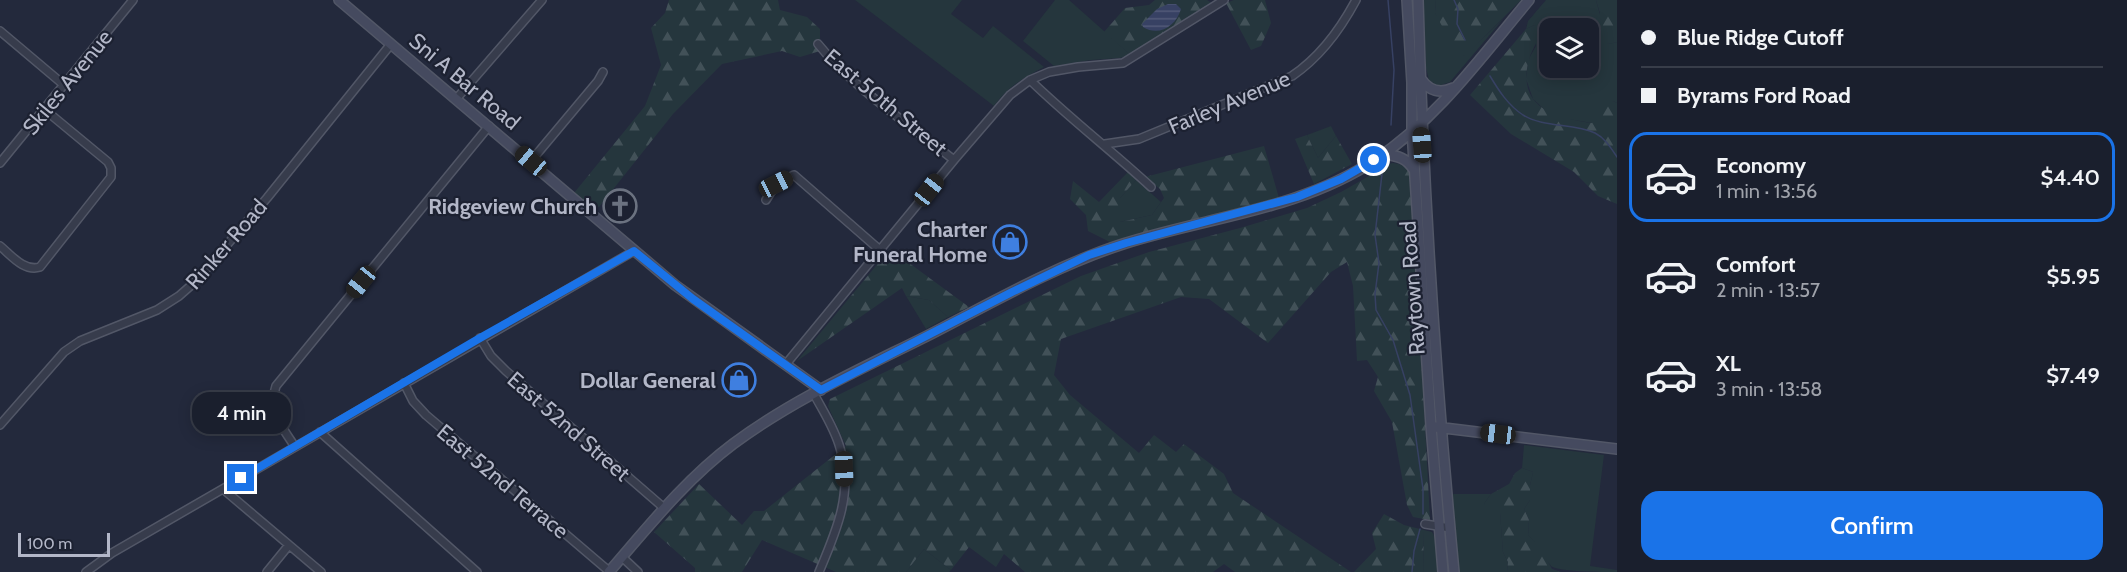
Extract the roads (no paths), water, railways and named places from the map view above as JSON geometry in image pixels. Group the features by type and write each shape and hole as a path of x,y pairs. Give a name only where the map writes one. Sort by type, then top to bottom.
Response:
{"main road":[{"name":"Sni A Bar Road","path":"339,0 634,251 693,299 786,364 818,392"},
{"name":"Raytown Road","path":"1407,0 1412,82 1412,131 1435,427 1454,572"},
{"name":"Raytown Road","path":"1418,0 1421,124 1443,572"},
{"path":"610,572 664,508 704,468 732,444 774,415 1003,296 1089,255 1297,197 1354,172 1384,154 1421,124 1529,0"},
{"path":"1420,79 1428,87 1437,91 1455,87"},
{"path":"1384,154 1402,157 1415,171"},
{"path":"1435,427 1617,449"}],"street":[{"name":"Skiles Avenue","path":"0,163 133,0"},
{"path":"457,99 542,0"},
{"path":"786,364 1010,95 1030,80 1049,72 1123,63 1224,0"},
{"name":"Farley Avenue","path":"1105,144 1139,139 1292,76 1307,66 1336,34 1356,0"},
{"path":"0,32 64,85"},
{"name":"Rinker Road","path":"0,425 64,352 80,341 157,310 179,296 196,281 267,198 391,44"},
{"name":"East 50th Street","path":"818,44 854,82 954,160"},
{"path":"531,161 603,72"},
{"path":"1030,80 1058,108 1105,144 1151,187"},
{"path":"0,246 25,267 32,269 40,267 111,177 108,162 44,108"},
{"path":"295,447 273,411 271,398 276,386 489,126"},
{"path":"766,200 776,184 794,175 881,251"},
{"path":"86,572 112,553 480,338 634,251"},
{"name":"East 52nd Street","path":"480,338 491,356 506,371 664,508"},
{"name":"East 52nd Terrace","path":"404,383 413,401 426,415 610,572"},
{"name":"Sni A Bar Road","path":"818,392 840,447 845,492 843,509 836,531 819,572"},
{"path":"320,432 477,572"},
{"path":"223,489 321,572"},
{"path":"1425,524 1450,528"},
{"path":"267,572 289,545"},
{"path":"622,557 638,572"}],"water":[{"path":"1168,4 1176,4 1181,9 1171,25 1155,31 1143,27 1142,24 1157,9"}],"waterway":[{"path":"1388,0 1394,70 1391,125"},
{"path":"1454,0 1458,9 1457,24 1465,40"},
{"path":"1490,76 1508,102 1523,115 1540,122 1595,133 1605,140 1617,157"},
{"path":"1382,174 1375,235 1379,263 1375,294 1376,310 1393,340 1410,395 1423,489 1423,514"},
{"path":"1412,572 1414,551 1420,529"}],"place":[{"name":"Ridgeview Church","path":"620,206"},
{"name":"Charter Funeral Home","path":"1010,242"},
{"name":"Dollar General","path":"739,380"}]}
